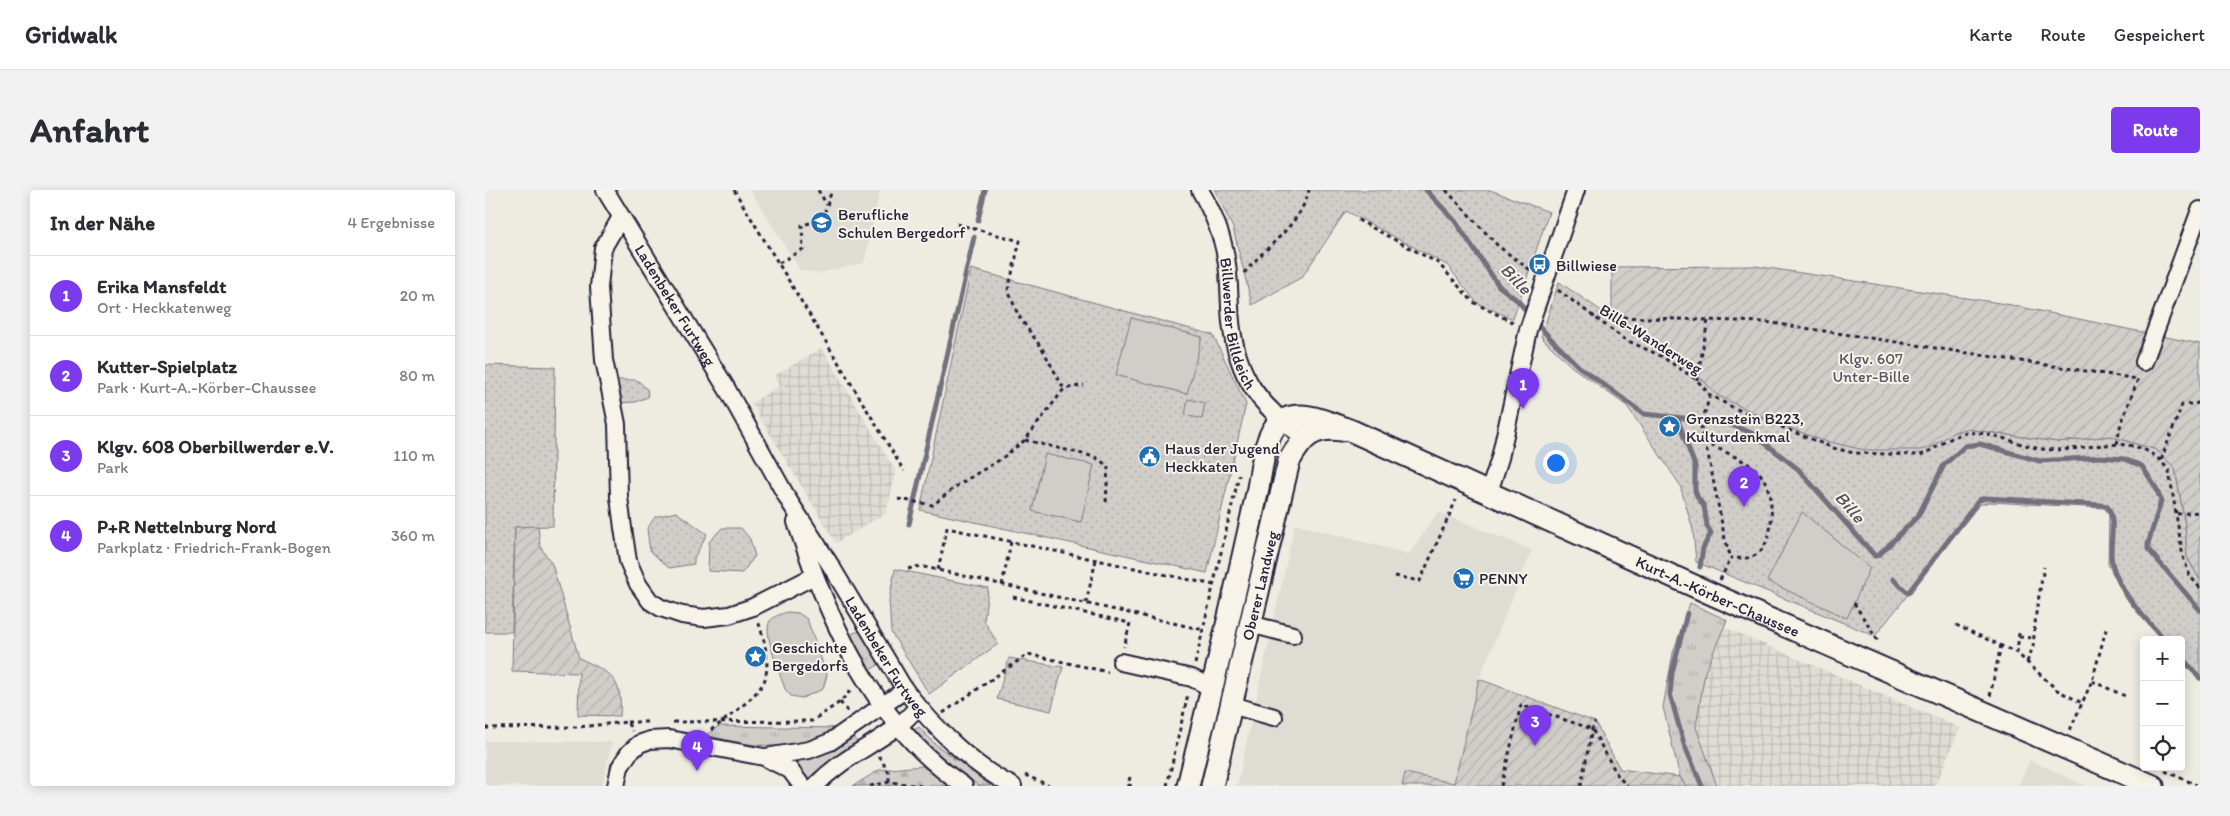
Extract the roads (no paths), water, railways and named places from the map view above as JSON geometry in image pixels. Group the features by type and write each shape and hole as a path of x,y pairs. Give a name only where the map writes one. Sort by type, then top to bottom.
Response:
{"main road":[{"name":"Kurt-A.-Körber-Chaussee","path":"1281,421 1302,416 1317,418 1352,431 1714,595 2153,786"},
{"name":"Oberer Landweg","path":"1188,786 1242,561 1267,444 1271,432 1281,421"},
{"path":"1304,437 1327,430 1352,431"},
{"name":"Oberer Landweg","path":"1212,786 1289,461 1304,437"},
{"path":"1242,561 1254,566 1260,580"},
{"path":"1212,688 1231,705"}],"street":[{"name":"Ladenbeker Furtweg","path":"605,190 727,389 789,501 831,566 905,690 918,707 954,744 1000,779 1018,780"},
{"name":"Billwerder Billdeich","path":"1200,190 1220,233 1227,259 1234,338 1242,367 1255,393 1281,421 1304,437"},
{"path":"1489,492 1500,458 1528,330 1576,190"},
{"path":"2144,362 2200,210"},
{"path":"621,217 603,248 599,287 604,360 617,424 619,497 628,561 637,584 650,601 661,608 682,615 704,618 729,615 753,607 814,576"},
{"name":"Ladenbeker Furtweg","path":"789,501 814,576 864,680 899,726 933,762 964,786"},
{"path":"1250,624 1293,635"},
{"path":"1121,662 1192,678 1212,688"},
{"path":"764,757 801,752 830,742 905,690"},
{"path":"1231,705 1274,717"},
{"path":"815,786 848,758 899,726 918,707"},
{"path":"616,786 620,767 629,753 639,744 650,740 669,739 764,757 790,770 802,786"}],"waterway":[{"path":"978,220 985,190"},
{"name":"Bille","path":"1426,190 1455,221 1499,286 1518,301 1548,336 1578,366 1644,414 1723,422 1752,433 1798,469 1875,556 1879,555 1918,516 1944,465 1965,446 1980,444 2040,461 2101,457 2124,459 2142,466 2156,488 2161,501 2148,549 2200,610"},
{"path":"909,524 974,237"},
{"path":"1677,418 1695,466 1695,491 1704,506 1707,526 1711,533 1703,548 1700,567"},
{"path":"1893,579 1908,593 1979,500 1986,498 2107,506 2112,519 2111,556 2115,574 2120,585 2141,614 2161,636"},
{"path":"1687,613 1672,673 1670,694 1684,744 1702,786"},
{"path":"2185,661 2200,678"}],"place":[{"name":"Berufliche Schulen Bergedorf","path":"822,223"},
{"name":"Billwiese","path":"1540,265"},
{"name":"Erika Mansfeldt","path":"1523,409"},
{"name":"Grenzstein B223, Kulturdenkmal","path":"1670,427"},
{"name":"Haus der Jugend Heckkaten","path":"1149,457"},
{"name":"Kutter-Spielplatz","path":"1744,507"},
{"name":"PENNY","path":"1463,578"},
{"name":"Geschichte Bergedorfs","path":"756,656"},
{"name":"Klgv. 608 Oberbillwerder e.V.","path":"1535,746"},
{"name":"P+R Nettelnburg Nord","path":"697,771"}],"park label":[{"name":"Klgv. 607 Unter-Bille","path":"1871,367"}]}
